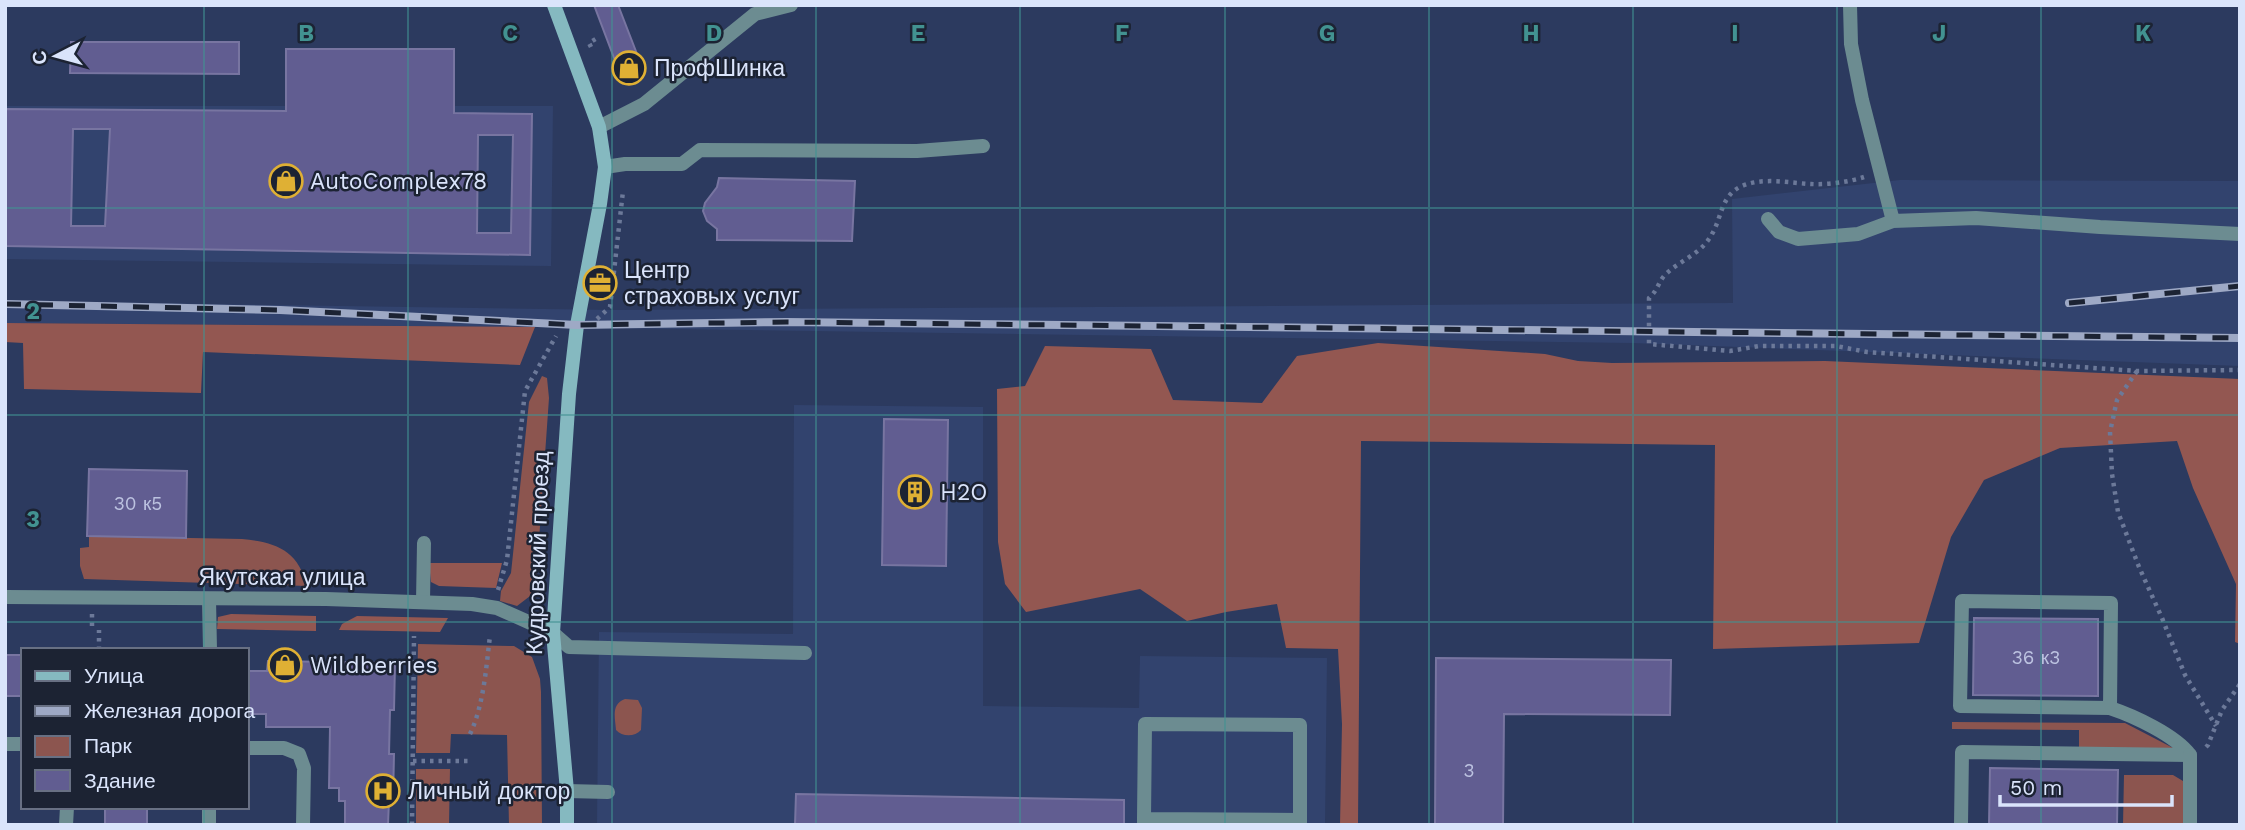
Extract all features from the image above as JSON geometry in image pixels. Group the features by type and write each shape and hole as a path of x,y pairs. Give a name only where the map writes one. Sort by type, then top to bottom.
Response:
{"street":[{"name":"Кудровский проезд","path":"554,5 599,127 604,167 600,204 577,325 569,394 553,633 567,791 567,825"},
{"path":"599,127 644,104 755,14 792,5"},
{"path":"1850,5 1851,44 1861,100 1893,221"},
{"path":"604,167 682,164 699,150 917,151 983,146"},
{"path":"1768,219 1779,232 1798,239 1858,234 1893,221 1976,218 2240,234"},
{"path":"423,601 424,543"},
{"name":"Якутская улица","path":"5,597 423,601 472,604 498,608 553,633 569,648 805,653"},
{"path":"209,599 209,648"},
{"path":"2110,708 2111,603 1962,601 1960,706 2110,708 2122,712 2181,743 2190,755 2190,825"},
{"path":"1144,724 1300,725 1300,822 1144,822 1144,724"},
{"path":"248,748 284,748 299,754 304,768 303,825"},
{"path":"1961,825 1962,752 2190,755"},
{"path":"567,791 608,792"}],"path":[{"path":"1881,172 1860,179 1815,184 1770,181 1742,186 1728,195 1712,234 1698,252 1663,277 1657,291 1650,298 1648,344 1730,351 1759,346 1836,346 1867,352 2137,371 2240,370"},
{"path":"498,593 507,560 525,391 556,335"},
{"path":"2137,371 2117,400 2110,432 2112,474 2118,512 2185,675 2216,726"},
{"path":"99,630 99,648"},
{"path":"412,825 414,636"},
{"path":"470,734 484,684 490,636"},
{"path":"2190,755 2208,745 2222,710 2240,684"},
{"path":"412,761 470,761"}],"shaded area":[{"path":"5,106 553,106 551,266 5,259"},
{"path":"1900,180 2240,181 2240,366 1632,343 535,327 5,323 5,301 615,310 1733,303 1732,199"},
{"path":"5,323 535,327 520,365 203,352 201,393 24,389 23,343 5,342"},
{"path":"1378,343 1545,354 1578,361 1612,363 1825,361 2240,379 2240,644 2235,642 2236,584 2193,488 2177,441 2060,448 1984,480 1951,537 1919,643 1713,649 1715,445 1361,441 1358,825 1340,825 1342,724 1338,649 1286,648 1277,604 1187,621 1140,589 1026,612 1005,584 998,542 997,389 1025,386 1045,346 1151,349 1173,400 1262,403 1297,356"},
{"path":"794,405 983,407 983,706 1139,708 1140,656 1327,658 1325,825 597,825 599,632 793,634"},
{"path":"429,563 502,563 496,588 439,586 431,582"},
{"path":"231,614 316,616 316,631 217,629 218,617"},
{"path":"357,616 448,618 440,632 339,630 342,624"}],"green space":[{"path":"542,376 547,378 549,398 536,583 534,593 517,606 500,601 501,591 511,573 529,402"},
{"path":"89,536 242,539 265,543 284,550 291,556 298,564 307,586 84,579 80,566 80,548 89,547"},
{"path":"418,644 514,646 532,657 540,679 541,692 542,825 509,825 507,735 451,734 450,753 416,753"},
{"path":"625,699 638,700 642,708 641,730 632,735 616,730 616,708"},
{"path":"1952,722 2125,723 2177,750 2079,749 2079,730 1952,729"},
{"path":"416,769 450,769 449,825 416,825"},
{"path":"2124,775 2173,775 2183,781 2185,825 2123,825"}],"building":[{"path":"594,5 618,5 644,72 622,79"},
{"path":"71,42 239,42 239,74 70,73"},
{"path":"286,49 454,49 454,113 532,114 530,255 5,246 5,109 286,111","holes":["73,129 110,129 105,226 71,226","478,135 513,135 511,233 477,233"]},
{"path":"719,178 855,181 852,241 717,240 717,229 707,221 703,211 705,203 717,187"},
{"name":"H2O","path":"884,419 948,420 946,566 882,565"},
{"path":"89,469 187,471 186,538 87,536"},
{"path":"1974,618 2098,619 2098,696 1973,695"},
{"path":"5,655 21,655 21,696 5,696"},
{"path":"1436,658 1671,660 1670,715 1504,714 1503,825 1435,825"},
{"path":"268,661 395,663 389,754 394,754 393,800 389,800 388,825 345,825 345,801 339,801 339,788 329,788 330,727 266,727 266,714 248,714 248,671 267,671"},
{"path":"1990,768 2118,770 2117,825 1989,825"},
{"path":"796,794 1124,800 1124,825 795,825"},
{"path":"105,809 147,809 147,825 105,825"}],"railway":[{"path":"2069,303 2240,286"},
{"path":"5,304 280,310 577,325 787,322 2240,338"}],"place":[{"name":"ПрофШинка","path":"629,68"},
{"name":"AutoComplex78","path":"286,181"},
{"name":"Центр страховых услуг","path":"600,283"},
{"name":"H2O","path":"915,492"},
{"name":"Wildberries","path":"285,665"},
{"name":"Личный доктор","path":"383,791"}]}
